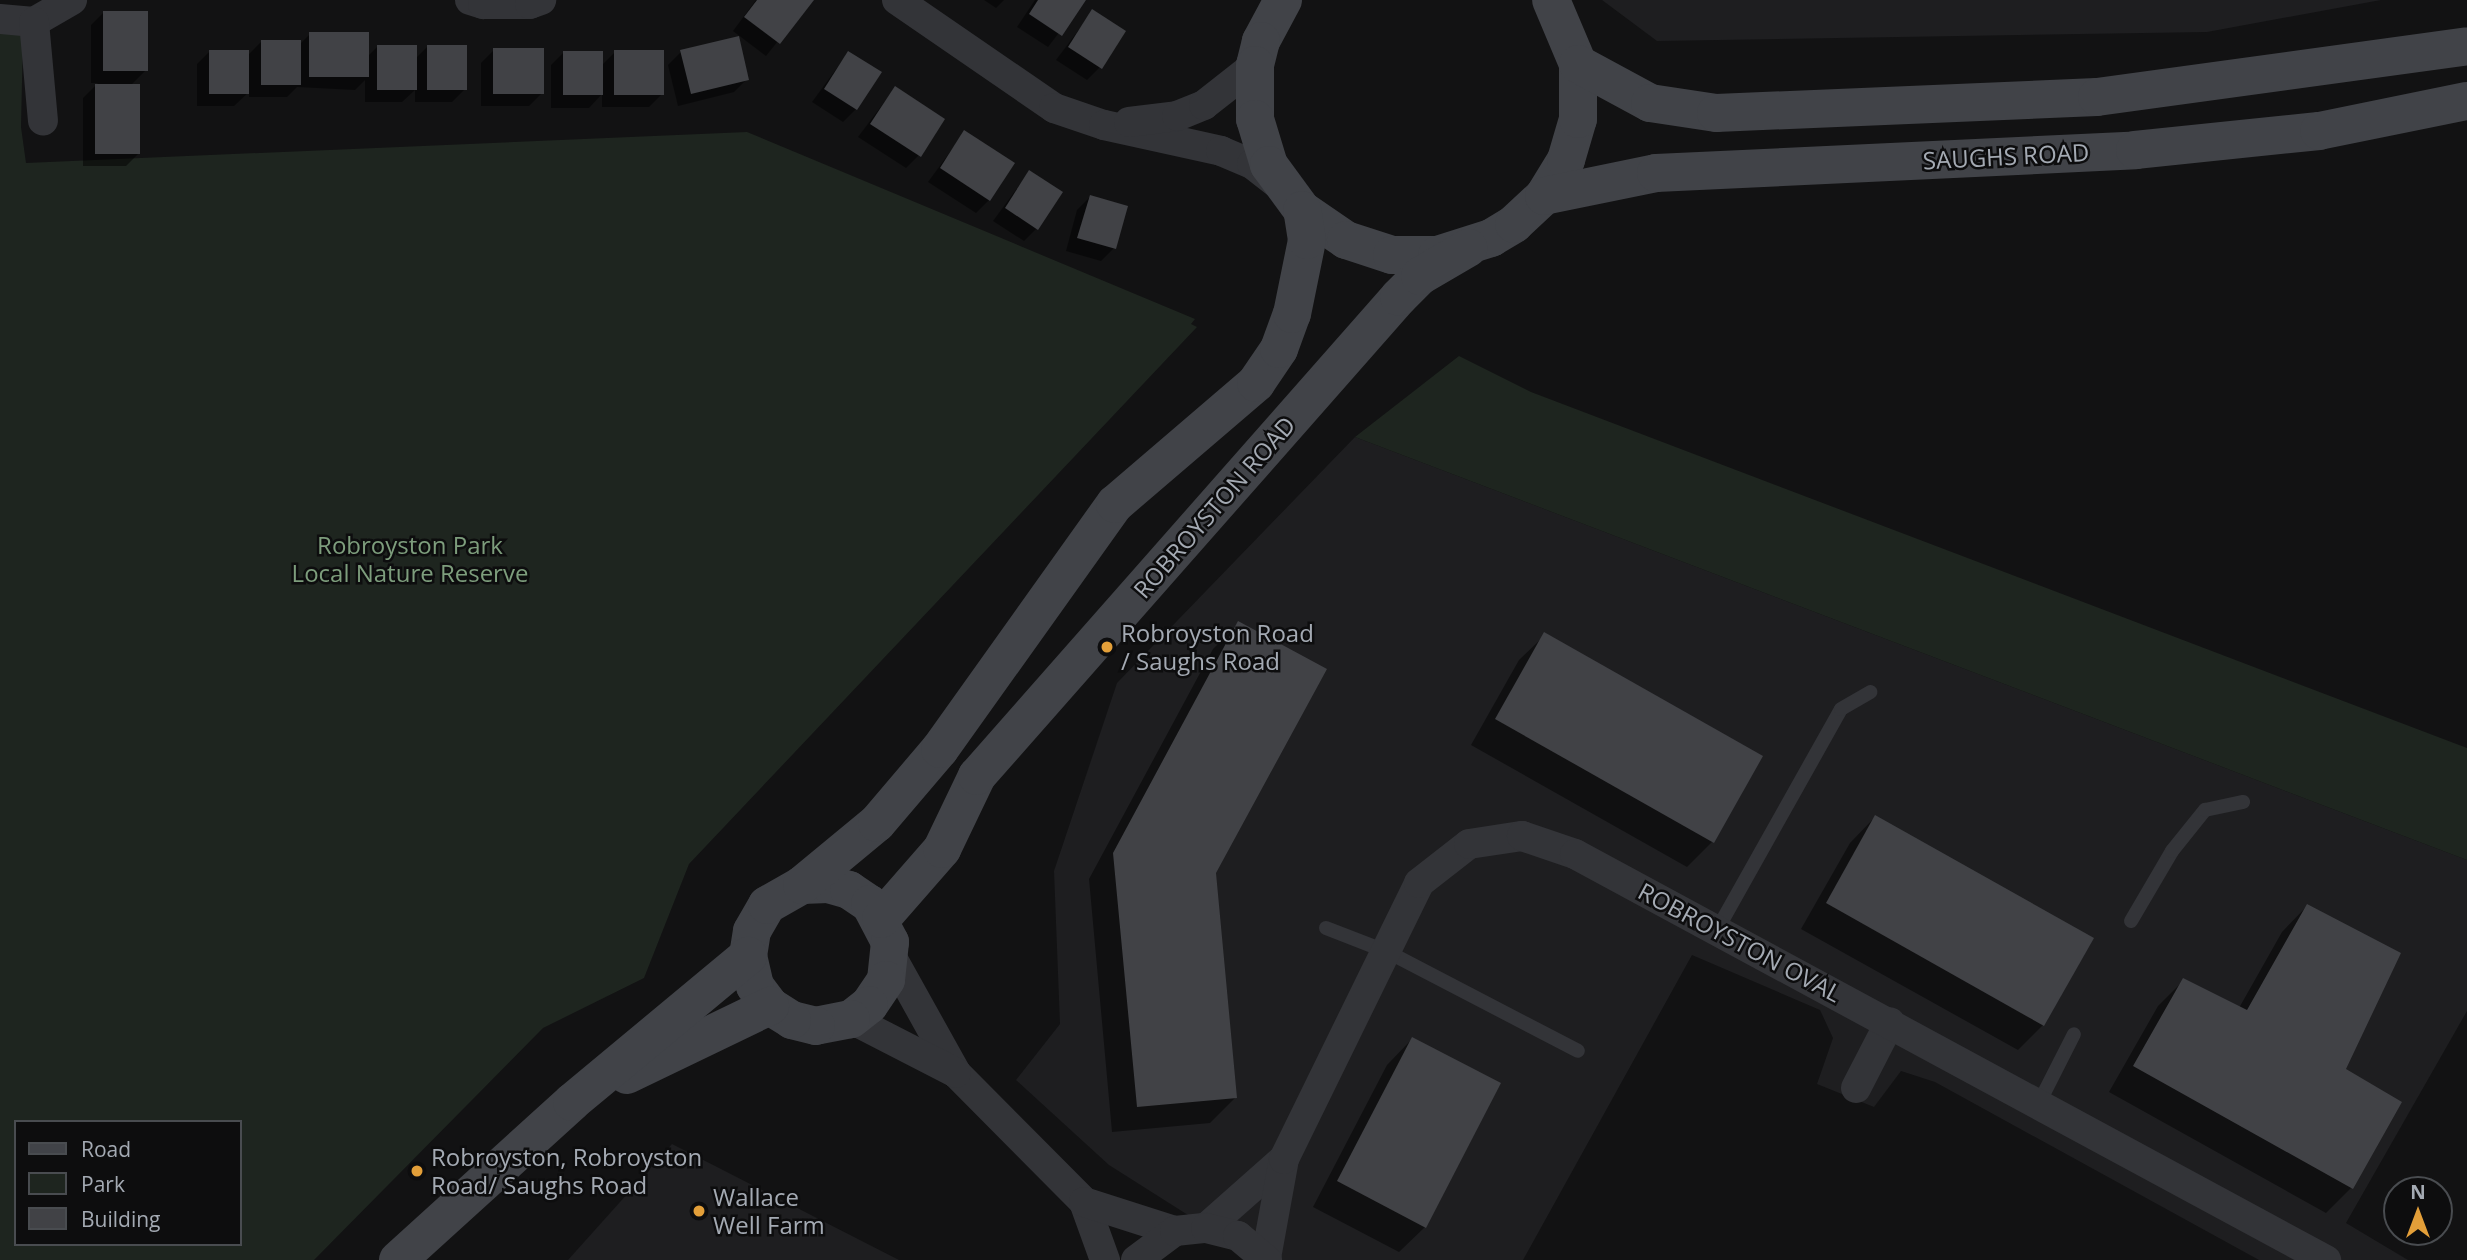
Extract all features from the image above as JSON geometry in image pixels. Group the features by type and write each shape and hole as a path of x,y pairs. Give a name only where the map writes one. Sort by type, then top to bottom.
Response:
{"main road":[{"path":"1266,0 1258,53 1255,119 1269,165 1293,199 1346,240 1392,255 1437,255 1468,248 1514,224 1544,196 1566,160 1578,119 1575,53 1551,0"},
{"path":"1258,53 1283,0"},
{"path":"1575,53 1650,103 1716,113 2097,97 2467,46"},
{"name":"SAUGHS ROAD","path":"1544,196 1656,173 2135,150 2319,131 2467,101"},
{"name":"ROBROYSTON ROAD","path":"748,956 752,931 767,905 803,885 877,823 940,749 1115,504 1256,383 1279,349 1292,314 1305,258 1293,199"},
{"name":"ROBROYSTON ROAD","path":"881,919 942,849 977,776 1399,297 1420,276 1468,248"},
{"path":"398,1260 572,1102 748,956 755,986 770,1006 792,1020 816,1026 851,1019 870,1005 886,980 891,956 881,919 849,890 828,884 803,885"},
{"path":"572,1102 770,1006"}],"street":[{"path":"0,19 34,22 72,0"},
{"path":"470,0 483,5 530,5 541,0"},
{"path":"897,0 930,9 1054,108 1104,125 1220,151 1252,164 1293,199"},
{"path":"34,22 43,121"},
{"path":"1104,125 1177,116 1204,105 1258,53"},
{"name":"ROBROYSTON OVAL","path":"1284,1159 1388,952 1419,883 1469,844 1522,836 1575,854 2039,1103 2320,1258"},
{"path":"891,956 956,1073 1084,1202 1105,1260"},
{"path":"851,1019 956,1073"},
{"path":"1856,1088 1890,1023"},
{"path":"1206,1228 1284,1159"},
{"path":"1084,1202 1175,1231 1206,1228 1238,1236 1267,1259 1284,1159"},
{"path":"1136,1260 1175,1231"}],"lane":[{"path":"1569,0 1575,53"},
{"path":"1717,930 1841,709 1871,692"},
{"path":"2131,920 2172,851 2205,810 2243,802"},
{"path":"1326,928 1388,952 1578,1051"},
{"path":"2039,1103 2074,1034"}],"shaded area":[{"path":"1602,0 2381,0 2207,32 1657,41"},
{"path":"1355,437 2467,860 2467,1011 2346,1223 2408,1260 2259,1260 1935,1082 1901,1071 1874,1107 1817,1084 1833,1038 1820,1010 1692,955 1523,1260 1259,1260 1109,1165 1016,1080 1060,1024 1054,871 1117,683"},
{"path":"672,1144 899,1260 568,1260"}],"green space":[{"name":"Robroyston Park Local Nature Reserve","path":"0,29 23,36 21,127 26,163 747,132 1195,319 1191,324 1197,327 689,864 644,978 543,1028 314,1260 0,1260"},
{"path":"1459,356 1531,392 2467,748 2467,860 1355,437"}],"building":[{"path":"757,0 814,0 780,44 744,17"},
{"path":"1038,0 1086,0 1062,36 1029,14"},
{"path":"1092,9 1126,31 1102,69 1068,47"},
{"path":"103,11 148,11 148,71 103,71"},
{"path":"309,32 369,32 369,77 309,77"},
{"path":"739,36 749,80 691,94 680,50"},
{"path":"261,40 301,40 301,85 261,85"},
{"path":"377,45 417,45 417,90 377,90"},
{"path":"427,45 467,45 467,90 427,90"},
{"path":"493,48 544,48 544,94 493,94"},
{"path":"209,50 249,50 249,94 209,94"},
{"path":"614,50 664,50 664,95 614,95"},
{"path":"563,51 603,51 603,95 563,95"},
{"path":"848,51 882,72 857,110 824,89"},
{"path":"95,84 140,84 140,154 95,154"},
{"path":"895,86 945,119 921,157 870,124"},
{"path":"964,130 1015,163 990,201 940,168"},
{"path":"1029,170 1063,192 1038,230 1005,208"},
{"path":"1090,195 1128,206 1116,249 1077,238"},
{"path":"1238,621 1327,669 1216,873 1237,1098 1137,1107 1113,853"},
{"path":"1544,632 1763,756 1714,843 1495,719"},
{"path":"1875,815 2094,938 2044,1026 1826,903"},
{"path":"2307,904 2401,953 2346,1069 2402,1102 2353,1189 2133,1066 2183,978 2247,1010"},
{"path":"1412,1037 1501,1083 1426,1228 1337,1181"}],"place":[{"name":"Robroyston Road / Saughs Road","path":"1107,647"},
{"name":"Robroyston, Robroyston Road/ Saughs Road","path":"417,1171"},
{"name":"Wallace Well Farm","path":"699,1211"}]}
